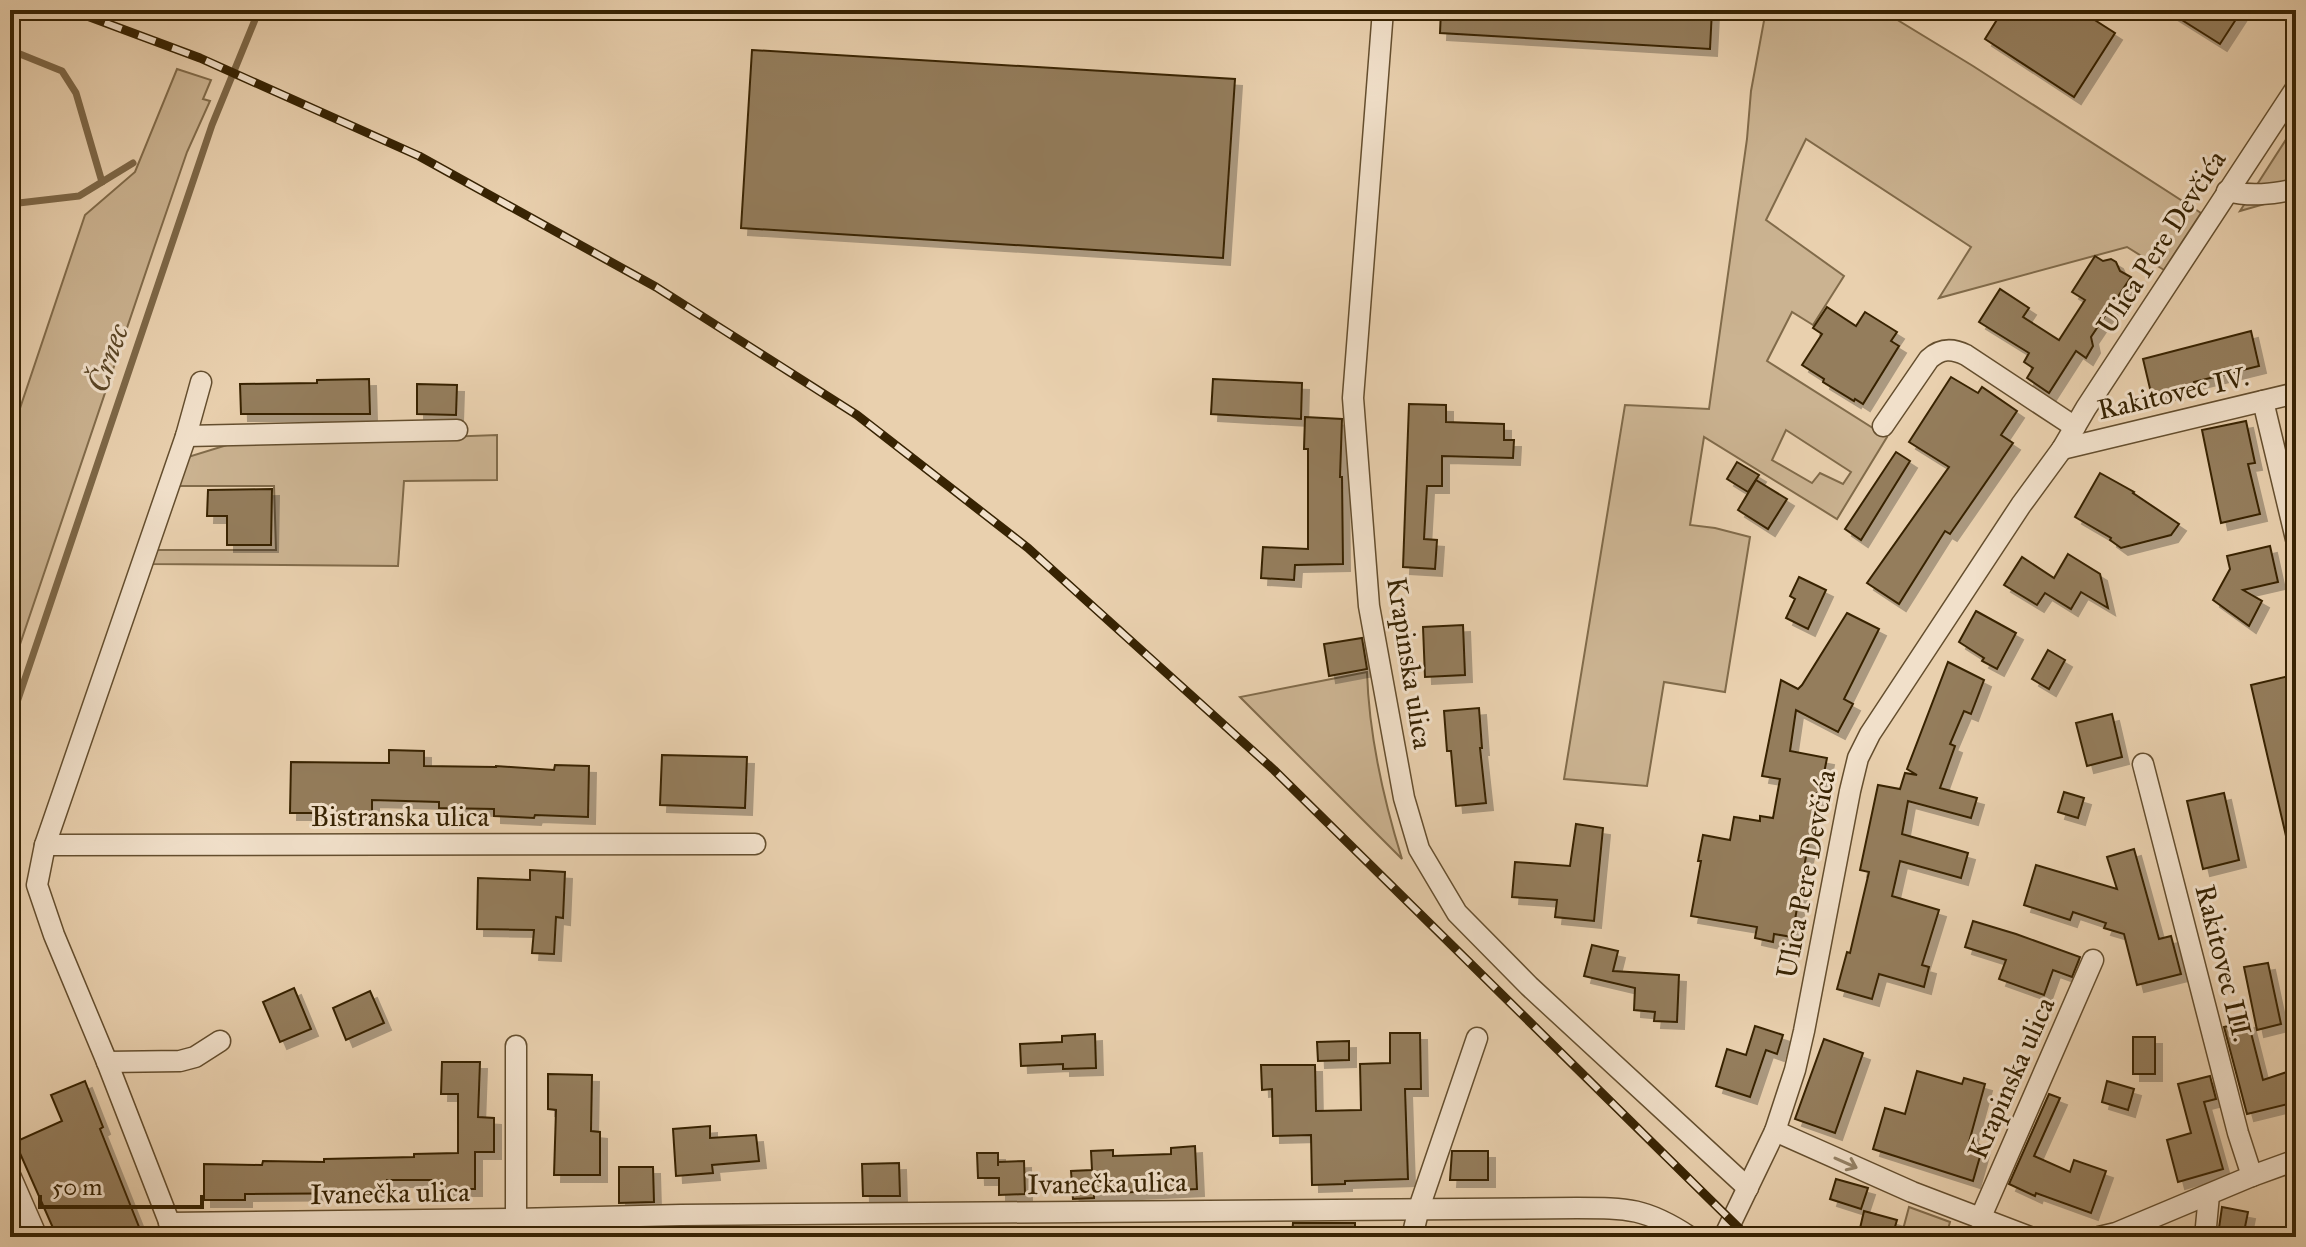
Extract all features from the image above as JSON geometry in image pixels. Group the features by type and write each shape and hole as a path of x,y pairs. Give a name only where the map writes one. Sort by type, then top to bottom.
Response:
{"street":[{"name":"Krapinska ulica","path":"1383,10 1353,398 1369,606 1404,798 1419,849 1457,913 1529,986 1748,1188"},
{"name":"Ulica Pere Devčića","path":"1724,1237 1775,1131 1795,1070 1858,758 1870,734 2021,505 2062,449 2296,88"},
{"path":"2227,191 2242,195 2296,189"},
{"path":"1883,426 1929,359 1947,349 1966,355 2075,427"},
{"path":"172,1230 37,885 45,845 186,436 201,382"},
{"name":"Rakitovec IV.","path":"2062,449 2296,393"},
{"path":"2263,401 2296,539"},
{"path":"186,436 457,430"},
{"name":"Rakitovec III.","path":"2143,764 2238,1133 2252,1176"},
{"name":"Bistranska ulica","path":"45,845 755,844"},
{"name":"Krapinska ulica","path":"1980,1219 2093,960"},
{"path":"1412,1237 1477,1038"},
{"path":"107,1062 180,1061 195,1057 220,1041"},
{"path":"516,1046 516,1228"},
{"path":"1775,1131 1980,1219 2030,1237"},
{"path":"2099,1237 2116,1233 2296,1160"},
{"path":"10,1175 37,1237"},
{"path":"2205,1237 2209,1195"},
{"name":"Ivanečka ulica","path":"172,1230 516,1228 681,1215 1622,1208 1644,1212 1670,1223 1690,1237"}],"shaded area":[{"path":"1766,10 1881,10 2201,213 2164,270 2127,247 1939,298 1971,247 1806,139 1766,220 1844,276 1813,325 1792,312 1767,361 1887,437 1837,519 1704,437 1690,525 1750,537 1725,692 1664,682 1647,786 1564,779 1625,405 1709,409 1751,91","holes":["1786,430 1851,472 1843,484 1820,473 1812,483 1772,460"]},
{"path":"177,69 211,80 203,99 210,101 187,152 10,674 10,438 85,215 135,172"},
{"path":"2296,124 2296,195 2240,211"},
{"path":"497,435 497,480 404,481 398,566 151,564 156,550 276,550 274,486 178,486 188,457 227,445"},
{"path":"1367,672 1378,767 1402,859 1240,697"},
{"path":"1909,1207 1950,1222 1946,1237 1901,1237"}],"building":[{"path":"1441,10 1712,10 1710,49 1440,33"},
{"path":"2003,10 2079,10 2115,33 2074,97 1985,39"},
{"path":"2166,10 2242,10 2220,44"},
{"path":"752,50 1235,79 1223,258 741,228"},
{"path":"2095,256 2103,261 2111,259 2120,271 2131,277 2091,337 2093,346 2086,358 2076,351 2049,393 2027,378 2033,368 2024,362 2029,353 1979,322 2000,289 2029,308 2023,317 2059,340 2085,300 2072,292"},
{"path":"1827,307 1856,326 1865,312 1897,332 1891,341 1899,346 1863,404 1823,382 1824,379 1802,365 1822,334 1813,328"},
{"path":"2251,331 2259,366 2194,382 2195,386 2152,397 2143,359"},
{"path":"1951,377 1978,393 1982,387 2017,411 2001,435 2013,443 1950,534 1945,531 1899,604 1867,583 1949,467 1909,442"},
{"path":"369,379 370,414 241,414 240,384"},
{"path":"1213,379 1302,383 1301,419 1211,414"},
{"path":"417,384 457,385 456,415 417,414"},
{"path":"1409,404 1446,405 1446,422 1504,424 1504,440 1514,440 1513,458 1442,456 1442,486 1427,486 1424,539 1437,540 1435,569 1403,567"},
{"path":"1305,417 1342,419 1343,564 1295,565 1294,580 1261,578 1263,547 1308,549"},
{"path":"2246,421 2255,463 2248,464 2260,514 2221,523 2202,430"},
{"path":"1896,452 1910,461 1861,540 1845,529"},
{"path":"1737,462 1759,475 1748,492 1727,479"},
{"path":"2100,473 2134,492 2179,524 2171,535 2121,548 2111,538 2075,517"},
{"path":"1756,480 1787,499 1768,529 1738,510"},
{"path":"272,489 271,545 227,545 227,516 207,516 208,490"},
{"path":"2270,546 2278,582 2243,590 2262,601 2249,626 2213,600 2230,569 2227,556"},
{"path":"2068,554 2100,574 2108,608 2081,592 2071,609 2045,593 2037,605 2004,585 2022,557 2054,578"},
{"path":"1799,577 1826,590 1808,629 1786,618 1795,599 1790,596"},
{"path":"1976,611 2016,633 1997,669 1959,642"},
{"path":"1847,613 1879,629 1844,699 1853,704 1838,732 1796,710 1790,751 1827,758 1820,793 1817,793 1792,937 1774,934 1773,942 1755,938 1757,927 1691,916 1703,835 1730,840 1734,817 1760,821 1760,816 1773,818 1780,779 1762,776 1781,680 1798,689 1802,685"},
{"path":"1463,625 1465,675 1425,677 1423,627"},
{"path":"1362,638 1367,669 1329,676 1324,644"},
{"path":"2048,650 2065,660 2049,689 2032,679"},
{"path":"1948,662 1984,680 1971,714 1964,711 1950,744 1955,746 1940,788 1977,798 1971,818 1908,801 1902,834 1968,853 1961,878 1900,861 1892,896 1939,910 1922,965 1929,967 1924,987 1879,974 1872,999 1837,989 1847,952 1850,953 1869,872 1860,870 1878,785 1900,789 1905,773 1917,775 1907,769"},
{"path":"2289,676 2296,707 2296,849 2289,849 2251,685"},
{"path":"1479,708 1486,803 1456,806 1444,711"},
{"path":"2112,714 2122,757 2087,766 2076,723"},
{"path":"389,750 424,751 424,766 554,770 555,765 589,766 588,817 494,816 494,809 439,808 439,802 372,800 372,813 290,813 291,762 389,763"},
{"path":"662,755 747,757 745,808 660,805"},
{"path":"2064,792 2084,798 2078,818 2058,812"},
{"path":"2224,793 2239,860 2203,869 2187,801"},
{"path":"1576,824 1603,828 1594,921 1555,917 1557,900 1512,897 1515,862 1570,866"},
{"path":"2134,849 2159,939 2171,936 2181,974 2137,985 2124,934 2104,928 2106,923 2073,912 2070,920 2024,905 2036,865 2117,889 2107,857"},
{"path":"530,870 565,872 563,918 556,917 554,954 532,953 534,930 477,929 478,878 530,880"},
{"path":"1973,921 2080,957 2072,977 2053,970 2044,995 1999,979 2006,960 1965,947"},
{"path":"1592,945 1618,951 1613,971 1679,975 1677,1022 1654,1021 1655,1012 1634,1010 1635,988 1584,976"},
{"path":"2268,963 2281,1024 2257,1030 2244,967"},
{"path":"294,988 311,1029 280,1042 263,1002"},
{"path":"370,991 384,1023 346,1040 333,1008"},
{"path":"2248,1021 2263,1080 2296,1069 2296,1102 2247,1114 2224,1027"},
{"path":"1755,1026 1783,1035 1777,1054 1766,1050 1750,1097 1716,1086 1727,1049 1746,1055"},
{"path":"1390,1033 1420,1033 1421,1089 1405,1089 1408,1179 1312,1185 1311,1135 1273,1136 1272,1089 1262,1090 1261,1065 1315,1065 1316,1111 1361,1110 1360,1064 1390,1063"},
{"path":"1095,1034 1096,1068 1063,1069 1063,1064 1021,1066 1020,1044 1062,1042 1062,1036"},
{"path":"2133,1037 2155,1037 2155,1074 2133,1074"},
{"path":"1824,1039 1863,1053 1835,1133 1795,1119"},
{"path":"1349,1041 1349,1060 1318,1061 1317,1042"},
{"path":"442,1062 480,1062 478,1117 494,1118 494,1152 475,1152 475,1189 432,1189 432,1180 387,1180 387,1193 245,1194 245,1200 204,1200 204,1164 262,1165 263,1161 324,1162 324,1159 458,1153 458,1094 441,1094"},
{"path":"1917,1071 1962,1084 1964,1078 1985,1084 1969,1142 1983,1146 1973,1181 1873,1149 1885,1108 1905,1114"},
{"path":"548,1074 592,1075 591,1131 600,1132 600,1175 554,1175 556,1110 548,1109"},
{"path":"2210,1076 2216,1099 2204,1102 2223,1169 2178,1182 2167,1140 2191,1133 2178,1084"},
{"path":"85,1081 103,1127 100,1129 143,1237 57,1237 15,1142 62,1121 51,1095"},
{"path":"2107,1081 2134,1089 2128,1110 2102,1102"},
{"path":"2049,1094 2060,1098 2034,1156 2070,1172 2074,1160 2106,1171 2091,1213 2036,1193 2035,1196 2009,1184"},
{"path":"710,1126 710,1138 756,1135 759,1161 712,1165 713,1173 676,1176 673,1129"},
{"path":"1195,1146 1197,1189 1094,1194 1094,1198 1073,1199 1071,1171 1092,1170 1091,1151 1113,1150 1113,1156 1171,1154 1171,1148"},
{"path":"1452,1151 1488,1151 1488,1180 1450,1180"},
{"path":"977,1153 998,1153 998,1162 1024,1161 1025,1194 999,1195 999,1178 978,1178"},
{"path":"899,1163 900,1196 863,1196 862,1164"},
{"path":"619,1167 653,1167 654,1202 619,1203"},
{"path":"1836,1179 1868,1188 1861,1209 1830,1199"},
{"path":"2222,1207 2248,1212 2243,1237 2218,1235"},
{"path":"1864,1211 1897,1220 1892,1237 1858,1237"},
{"path":"1293,1223 1355,1223 1355,1237 1292,1237"}],"waterway":[{"name":"Črnec","path":"10,723 212,125 259,10"},
{"path":"10,50 62,71 76,93 102,182"},
{"path":"10,204 79,196 133,163"}],"railway":[{"path":"71,10 200,58 419,156 656,287 857,415 1028,548 1274,770 1748,1237"}]}
